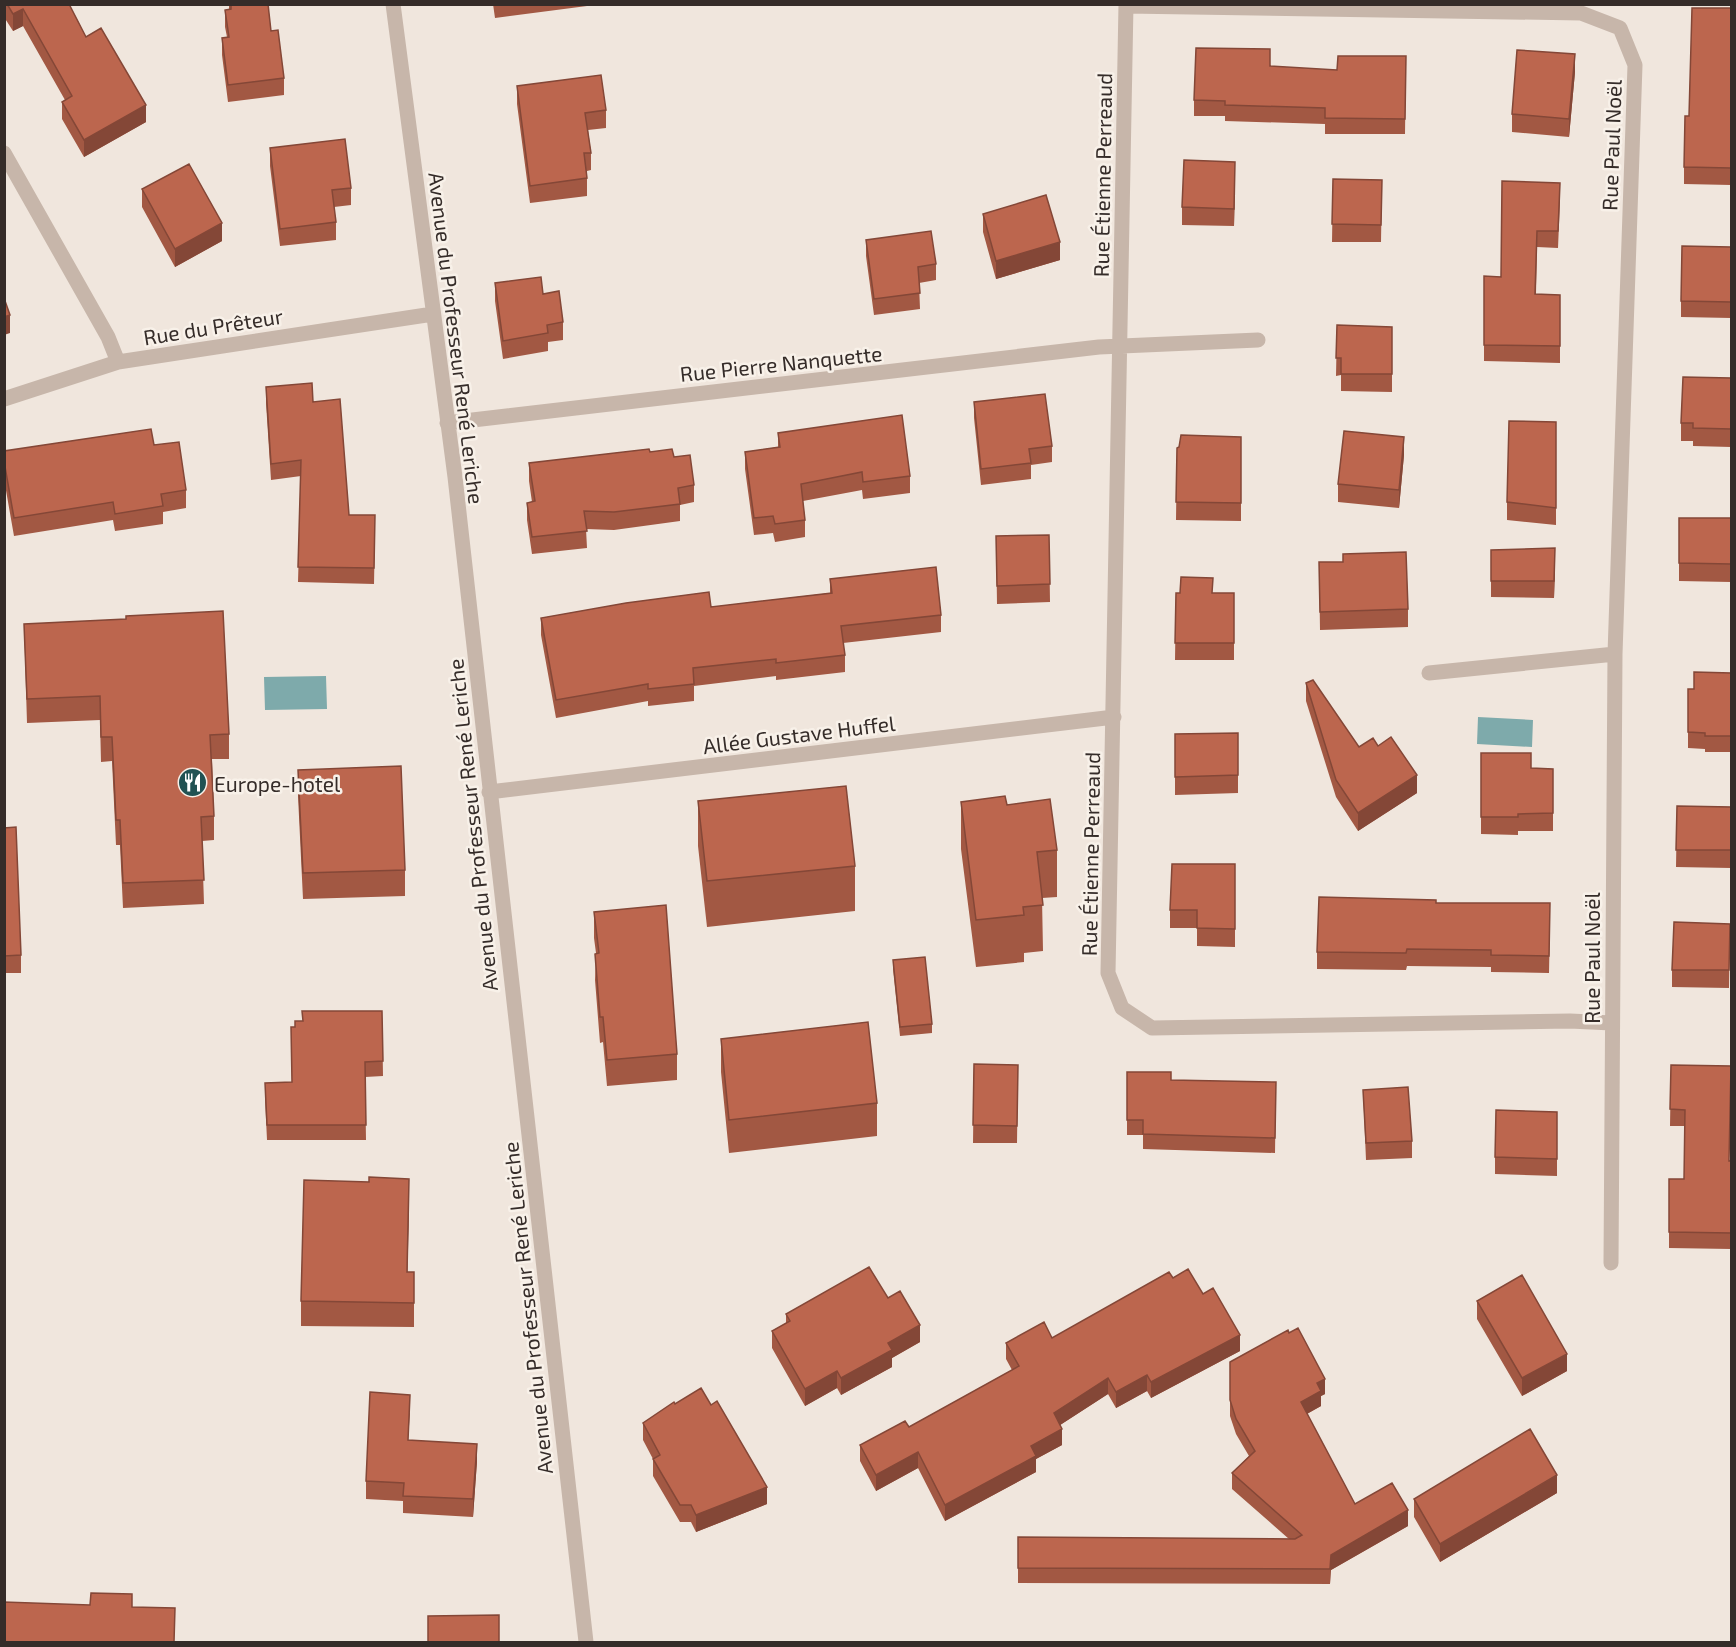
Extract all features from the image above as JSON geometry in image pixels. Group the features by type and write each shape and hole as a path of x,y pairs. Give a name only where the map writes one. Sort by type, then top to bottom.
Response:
{"street":[{"name":"Avenue du Professeur René Leriche","path":"393,4 447,423 586,1642"},
{"name":"Rue Étienne Perreaud","path":"1126,5 1108,973 1122,1008 1152,1028 1570,1021 1612,1023"},
{"name":"Rue Paul Noël","path":"1126,5 1581,14 1620,28 1635,65 1615,654 1611,1263"},
{"path":"4,153 108,337 118,362"},
{"name":"Rue du Prêteur","path":"4,399 118,362 433,314"},
{"path":"1120,346 1258,340"},
{"name":"Rue Pierre Nanquette","path":"447,423 1120,346"},
{"path":"1429,673 1615,654"},
{"name":"Allée Gustave Huffel","path":"489,792 1114,717"}],"water":[{"path":"326,676 327,709 265,710 264,677"},
{"path":"1478,717 1533,720 1532,747 1477,744"}],"building":[{"path":"7,4 69,4 86,37 101,28 146,105 84,140 62,102 72,96 23,9 13,14"},
{"path":"231,4 268,4 271,31 278,30 284,78 228,85 222,38 229,37 225,10 231,9"},
{"path":"1692,8 1731,8 1731,168 1684,167 1685,116 1689,116"},
{"path":"1196,48 1270,49 1270,66 1337,70 1338,56 1406,56 1405,119 1325,118 1325,108 1225,105 1225,101 1194,100"},
{"path":"1517,50 1575,54 1569,119 1512,114"},
{"path":"601,75 606,110 585,113 591,153 584,153 587,178 530,186 517,86"},
{"path":"345,139 351,188 332,190 336,222 280,229 270,148"},
{"path":"1184,160 1235,162 1234,209 1182,207"},
{"path":"189,164 222,223 175,249 142,189"},
{"path":"1333,179 1382,180 1381,225 1332,224"},
{"path":"1502,181 1560,183 1558,231 1537,231 1535,294 1560,295 1560,346 1484,345 1484,276 1501,277"},
{"path":"1046,195 1060,242 996,261 983,214"},
{"path":"931,231 936,264 918,267 920,293 874,299 866,240"},
{"path":"1682,246 1731,247 1731,302 1681,301"},
{"path":"541,277 543,294 559,291 563,322 547,325 548,333 503,341 495,283"},
{"path":"4,298 10,315 4,317"},
{"path":"1337,325 1392,327 1392,374 1341,374 1341,358 1336,358"},
{"path":"1683,377 1731,378 1731,429 1693,428 1693,423 1681,423"},
{"path":"312,383 313,402 340,399 349,515 375,515 374,568 298,567 301,460 271,464 266,387"},
{"path":"1045,394 1052,446 1029,449 1031,463 981,469 974,402"},
{"path":"902,415 910,476 863,482 862,472 801,484 805,520 775,524 773,516 754,518 745,452 780,447 778,433"},
{"path":"1509,421 1556,422 1556,508 1507,502"},
{"path":"151,429 154,445 179,442 186,490 161,494 163,506 115,514 113,502 14,518 4,451"},
{"path":"1344,431 1404,437 1399,490 1338,484"},
{"path":"1181,435 1241,437 1241,503 1176,502 1177,448"},
{"path":"649,449 650,452 672,449 674,457 690,455 694,485 678,488 680,504 614,512 584,511 587,531 532,537 527,503 535,501 529,463"},
{"path":"1679,518 1731,518 1731,564 1679,563"},
{"path":"1049,535 1050,584 997,586 996,536"},
{"path":"1555,548 1554,581 1491,581 1491,550"},
{"path":"1406,552 1408,609 1320,612 1319,562 1343,562 1343,554"},
{"path":"936,567 941,615 841,626 845,655 776,663 776,659 693,668 694,684 648,689 648,684 556,700 541,618 626,603 709,592 711,607 832,593 830,579"},
{"path":"1181,577 1213,578 1212,593 1234,593 1234,643 1175,643 1176,593 1180,593"},
{"path":"223,611 229,734 210,735 214,816 201,817 204,880 123,883 120,820 116,820 112,737 101,737 100,696 27,699 24,624"},
{"path":"1694,672 1731,673 1731,736 1705,736 1705,733 1688,732 1688,689 1694,689"},
{"path":"1313,680 1359,747 1373,738 1378,746 1391,737 1417,775 1358,813 1336,780 1306,683"},
{"path":"1238,733 1238,775 1175,777 1175,734"},
{"path":"1481,753 1531,753 1531,768 1553,769 1553,813 1518,814 1518,817 1481,817"},
{"path":"401,766 405,870 303,873 298,770"},
{"path":"846,786 855,866 707,881 698,801"},
{"path":"1005,796 1007,805 1050,799 1057,850 1037,852 1043,905 1023,907 1024,915 976,920 961,802"},
{"path":"1677,806 1731,807 1731,850 1676,850"},
{"path":"16,827 21,955 4,956 4,828"},
{"path":"1172,864 1235,864 1235,929 1197,928 1197,910 1170,910"},
{"path":"1319,897 1436,900 1436,903 1550,903 1549,956 1491,955 1491,950 1407,949 1406,953 1317,952"},
{"path":"666,905 677,1054 607,1060 603,1017 600,1017 595,954 599,953 594,912"},
{"path":"1674,922 1730,924 1729,970 1672,970"},
{"path":"925,957 932,1024 900,1027 893,960"},
{"path":"302,1011 382,1011 383,1061 365,1062 366,1125 267,1125 265,1083 292,1082 291,1027 295,1027 295,1021 303,1021"},
{"path":"868,1022 877,1103 729,1120 721,1039"},
{"path":"974,1064 1018,1065 1017,1126 973,1125"},
{"path":"1671,1065 1731,1066 1729,1161 1731,1161 1731,1233 1669,1232 1669,1179 1684,1179 1685,1110 1670,1109"},
{"path":"1127,1072 1171,1072 1171,1080 1276,1082 1275,1138 1143,1134 1143,1120 1127,1120"},
{"path":"1408,1087 1412,1141 1366,1143 1363,1090"},
{"path":"1496,1110 1557,1112 1557,1159 1495,1157"},
{"path":"369,1177 409,1179 407,1272 414,1272 414,1303 301,1301 304,1180 369,1182"},
{"path":"869,1267 888,1298 900,1291 920,1325 888,1343 892,1350 841,1378 837,1371 805,1389 772,1331 790,1321 786,1314"},
{"path":"1188,1269 1203,1294 1213,1288 1240,1335 1151,1382 1147,1375 1116,1392 1108,1378 1054,1413 1062,1429 1031,1446 1036,1456 945,1505 918,1452 876,1475 860,1445 905,1421 909,1427 1019,1366 1006,1343 1044,1322 1052,1338 1169,1272 1173,1278"},
{"path":"1522,1275 1567,1354 1522,1378 1477,1301"},
{"path":"1298,1328 1325,1379 1317,1383 1321,1391 1301,1402 1355,1504 1392,1483 1408,1510 1331,1555 1330,1569 1018,1568 1018,1537 1295,1539 1302,1535 1232,1473 1255,1451 1236,1419 1230,1400 1230,1362 1288,1330 1289,1333"},
{"path":"701,1388 711,1405 717,1401 767,1487 696,1515 691,1505 680,1505 653,1459 660,1455 643,1423 674,1402 675,1404"},
{"path":"370,1392 410,1395 408,1440 477,1444 473,1499 403,1496 404,1483 366,1481"},
{"path":"1530,1429 1557,1475 1440,1544 1414,1499"},
{"path":"91,1593 132,1594 132,1607 175,1608 174,1642 4,1642 4,1602 90,1605"},
{"path":"499,1615 499,1642 428,1642 428,1616"}],"place":[{"name":"Europe-hotel","path":"193,783"}]}
